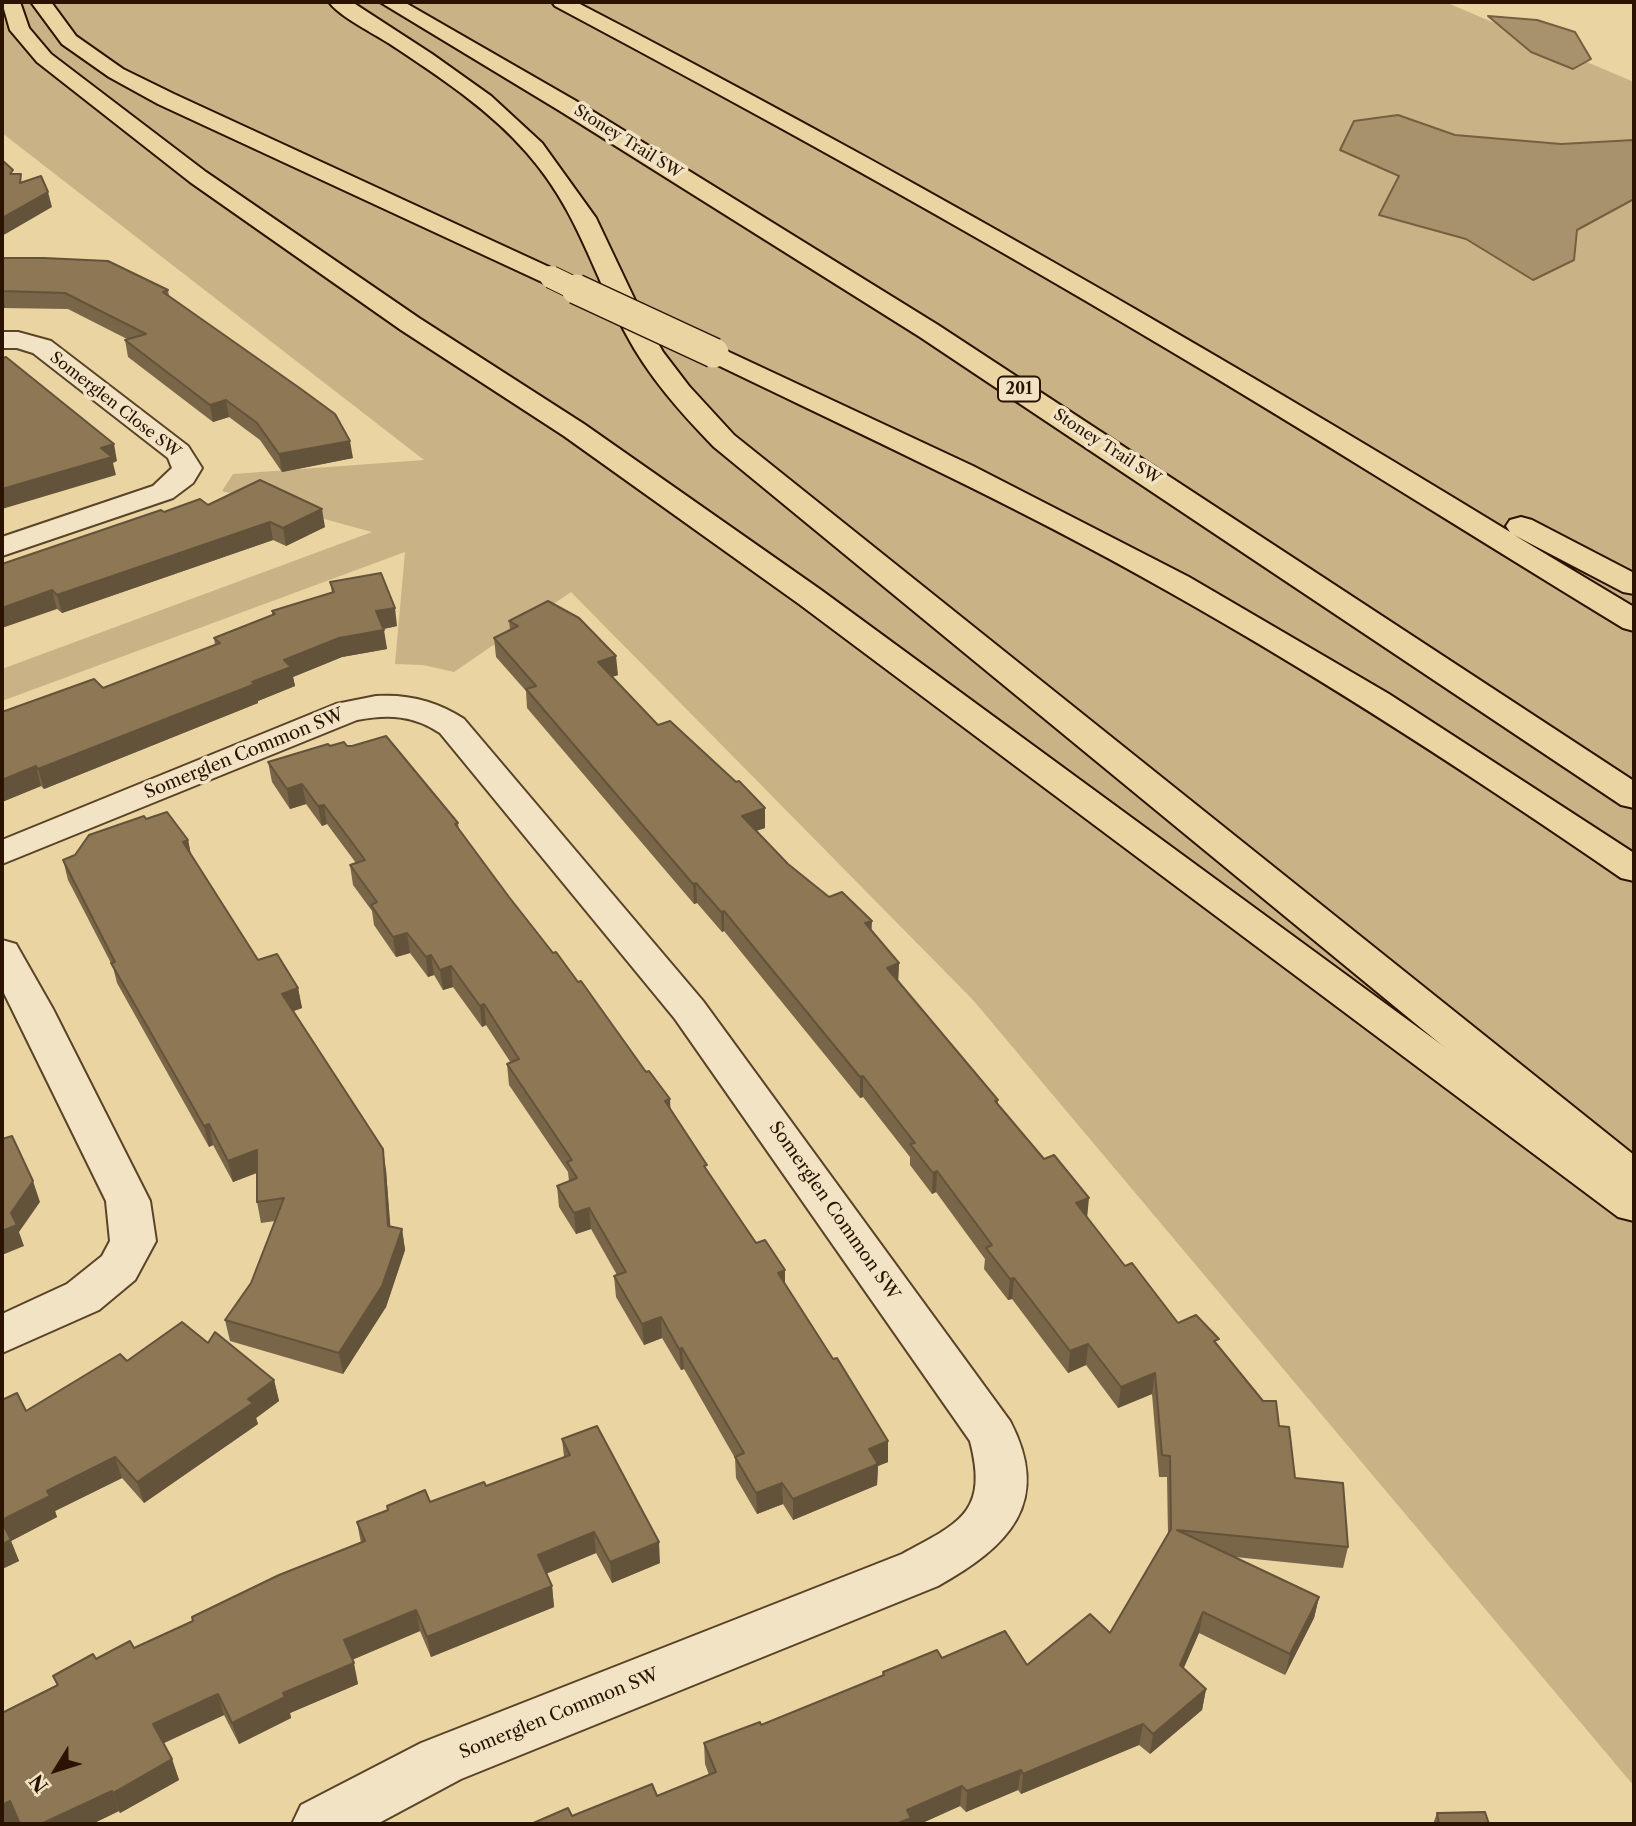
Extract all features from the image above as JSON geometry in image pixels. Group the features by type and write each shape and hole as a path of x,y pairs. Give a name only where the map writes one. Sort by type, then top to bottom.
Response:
{"main road":[{"path":"10,2 20,30 44,58 198,177 410,324 574,430 799,589 1431,1058 1634,1205"},
{"path":"41,2 69,40 116,73 166,99 714,354 1111,547 1245,621 1364,692 1634,870"},
{"path":"339,2 477,97 535,147 555,173 597,243 636,327 668,380 724,441 1634,1179"},
{"name":"Stoney Trail SW","path":"390,2 568,106 929,331 1634,797"},
{"path":"562,2 676,61 925,200 1253,388 1634,621"},
{"path":"1253,388 1634,585"}],"street":[{"name":"Somerglen Close SW","path":"2,340 32,343 42,347 178,452 187,468 183,477 163,492 2,547"},
{"name":"Somerglen Common SW","path":"2,853 348,711 369,706 406,705 437,714 452,726 689,1010 993,1435 1003,1463 1001,1491 983,1531 966,1545 920,1570 441,1761 321,1824"},
{"path":"2,953 33,1009 128,1201 133,1241 119,1268 83,1297 2,1335"}],"shaded area":[{"path":"2,2 1445,2 1634,82 1634,1786 973,1000 571,592 454,672 423,665 395,664 405,552 2,701 2,669 372,532 222,491 233,474 424,460 2,133"},
{"path":"1488,16 1537,20 1575,32 1591,59 1573,69 1531,52"},
{"path":"1398,115 1455,135 1561,144 1634,140 1634,199 1577,230 1574,260 1533,280 1466,239 1379,215 1399,176 1340,150 1354,121"}],"building":[{"path":"2,160 13,170 10,174 21,174 20,183 41,176 48,192 2,218"},
{"path":"2,258 108,261 168,290 163,292 335,414 350,441 279,454 257,423 226,400 210,405 125,340 146,334 65,293 2,291"},
{"path":"6,357 114,444 101,448 112,457 2,489 2,358"},
{"path":"260,480 322,509 283,528 270,522 57,595 52,590 2,608 2,564 161,510 164,512 200,499 208,505"},
{"path":"381,573 395,608 376,611 384,630 339,638 284,660 291,667 252,682 255,684 38,769 36,766 2,780 2,712 94,679 103,688 220,643 214,638 275,614 272,611 334,592 330,582"},
{"path":"548,601 579,618 616,656 598,662 658,725 670,721 736,782 739,781 765,808 742,816 788,864 829,897 842,892 872,921 865,923 899,963 887,968 1044,1159 1054,1155 1089,1198 1076,1203 1125,1266 1132,1263 1178,1323 1196,1315 1219,1339 1214,1341 1263,1401 1276,1401 1279,1426 1289,1427 1295,1478 1343,1483 1348,1547 1177,1530 1319,1597 1290,1654 1203,1612 1180,1665 1206,1689 1153,1734 1143,1724 1023,1774 1021,1770 967,1791 962,1786 907,1810 911,1818 896,1824 531,1824 568,1808 572,1816 652,1784 657,1796 716,1772 704,1743 760,1722 761,1725 884,1675 883,1672 937,1650 942,1658 1005,1631 1027,1665 1090,1614 1110,1633 1171,1529 1170,1456 1162,1455 1155,1373 1121,1387 1088,1344 1070,1351 1014,1278 1010,1279 986,1248 992,1245 937,1171 933,1173 910,1144 915,1143 863,1076 860,1077 724,911 721,912 696,883 693,884 526,689 536,686 494,638 518,626 509,621"},
{"path":"386,736 458,823 455,824 509,897 553,953 556,952 578,982 581,981 646,1072 649,1071 670,1099 665,1101 707,1165 704,1166 756,1243 765,1240 785,1270 778,1273 833,1359 837,1358 888,1441 869,1449 878,1464 793,1499 782,1483 756,1493 735,1457 744,1453 682,1348 679,1349 661,1317 642,1324 614,1276 626,1272 589,1208 574,1213 557,1186 577,1178 567,1162 572,1160 507,1064 519,1059 484,1004 480,1006 451,966 440,970 431,955 426,957 407,933 393,937 371,905 377,902 350,865 365,860 324,805 318,806 302,784 287,789 268,762 328,744 330,746 344,742 347,746 352,746"},
{"path":"167,812 188,840 183,842 258,960 277,954 298,988 282,994 383,1149 388,1226 402,1229 382,1286 339,1353 225,1320 251,1283 284,1198 257,1202 257,1150 228,1161 209,1124 204,1126 111,963 115,962 63,860 75,855 89,835 144,816 146,819"},
{"path":"12,1136 33,1181 11,1213 17,1225 2,1231 2,1139"},
{"path":"182,1322 208,1343 215,1332 274,1380 248,1399 253,1403 137,1482 115,1457 47,1491 50,1496 2,1520 2,1400 17,1393 26,1411 120,1354 127,1361"},
{"path":"597,1426 659,1542 610,1562 594,1532 538,1555 552,1586 427,1637 416,1610 344,1640 354,1663 283,1693 285,1697 232,1723 218,1694 153,1724 172,1759 113,1793 112,1791 41,1824 20,1824 10,1801 2,1805 2,1713 58,1685 53,1676 93,1654 96,1659 130,1641 134,1648 193,1621 192,1617 279,1575 365,1541 357,1522 388,1510 387,1506 425,1490 430,1502 484,1482 486,1486 570,1455 562,1439"},
{"path":"2,1522 11,1540 2,1544"},
{"path":"1485,1812 1489,1824 1439,1824 1437,1813"}]}
